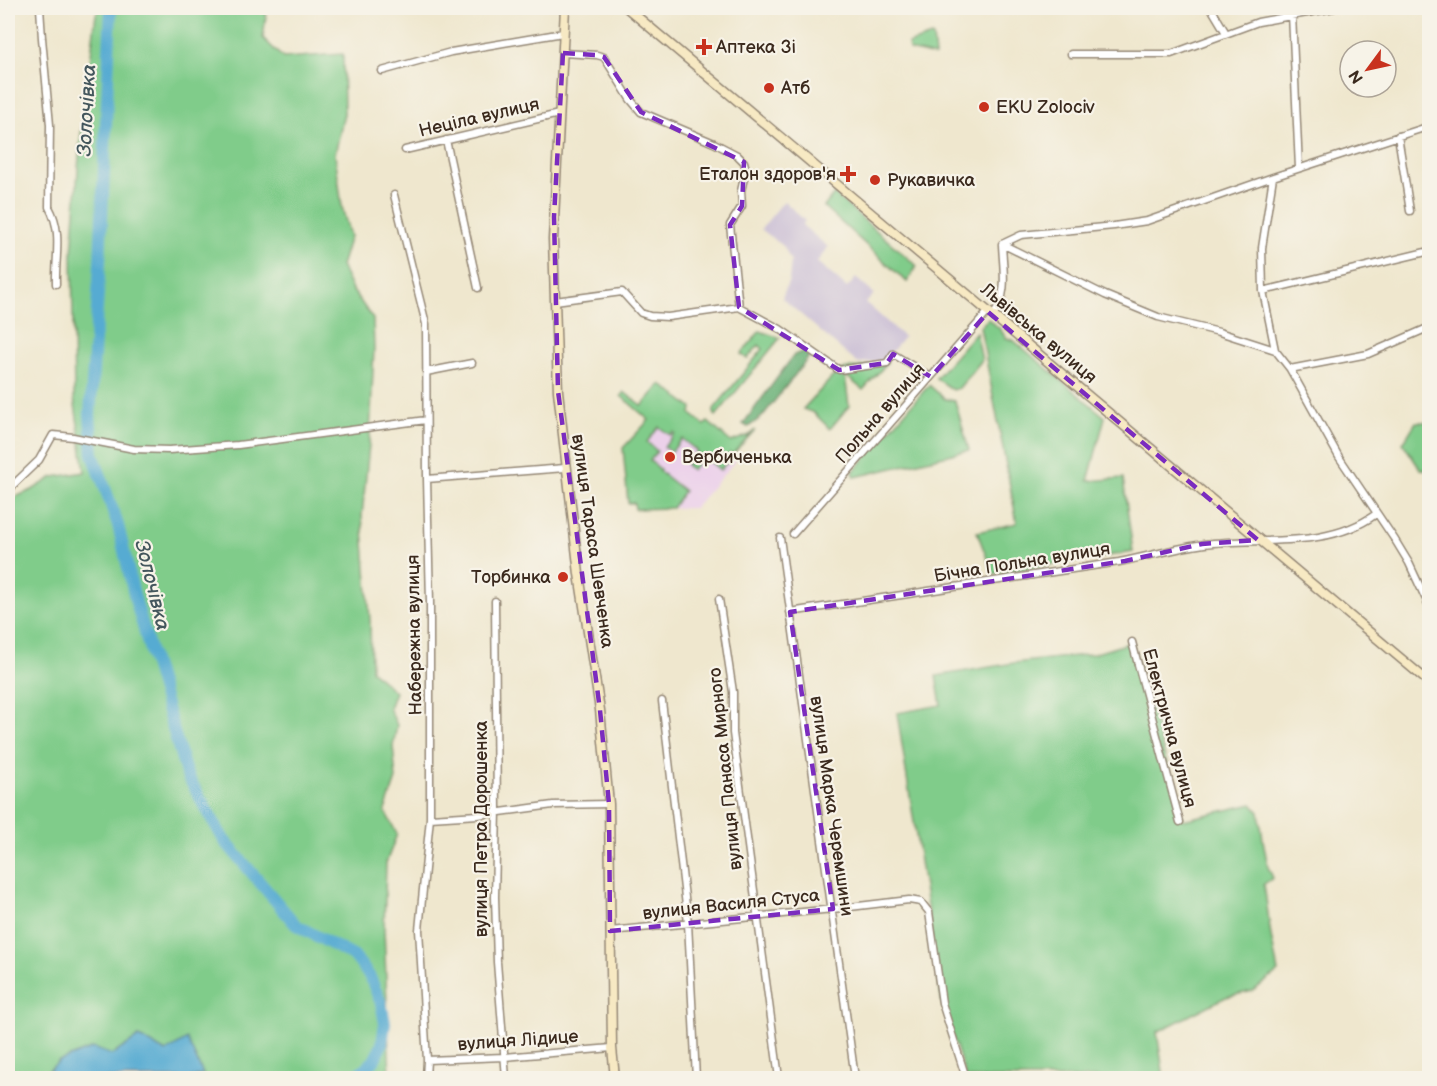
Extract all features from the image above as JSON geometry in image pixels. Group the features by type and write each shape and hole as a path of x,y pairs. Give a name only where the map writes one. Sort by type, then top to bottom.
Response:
{"main road":[{"name":"вулиця Тараса Шевченка","path":"565,8 553,239 558,391 565,468 600,710 609,804 612,1048 615,1078"},
{"name":"Львівська вулиця","path":"627,8 1430,683"}],"street":[{"path":"40,8 50,125 49,207 55,218 59,239 56,284"},
{"path":"1211,8 1227,33"},
{"path":"1071,54 1171,54 1258,22 1334,8"},
{"path":"1292,14 1299,168"},
{"path":"382,71 451,52 563,33"},
{"path":"562,53 604,57 630,99 641,112 714,143 744,162 746,169 741,191 742,206 730,225 739,307"},
{"name":"Неціла вулиця","path":"405,150 560,114"},
{"path":"1002,244 1021,236 1147,221 1299,168 1430,126"},
{"path":"1398,136 1410,211"},
{"path":"446,140 477,288"},
{"path":"1273,177 1262,248 1263,291 1275,350 1290,369 1339,458 1409,562 1430,608"},
{"name":"Набережна вулиця","path":"394,195 426,324 430,818 419,930 427,1060 426,1078"},
{"path":"1002,244 1105,295 1158,316 1275,350"},
{"name":"Польна вулиця","path":"793,534 931,377 1000,306 1004,290 1002,244"},
{"path":"1263,291 1430,251"},
{"path":"555,301 622,292 641,313 660,317 739,307 780,329 839,370 887,363 893,354 931,377"},
{"path":"1290,369 1368,354 1430,327"},
{"path":"426,372 472,363"},
{"path":"8,494 13,484 39,460 53,435 134,449 169,450 238,445 426,420"},
{"path":"427,479 565,468"},
{"name":"Бічна Польна вулиця","path":"790,612 1125,561 1202,544 1258,540 1279,541 1341,532 1363,524 1376,514"},
{"name":"вулиця Марка Черемшини","path":"780,538 855,1078"},
{"name":"вулиця Панаса Мирного","path":"719,599 733,692 733,733 779,1078"},
{"name":"вулиця Петра Дорошенка","path":"495,601 497,811 495,897 497,962 506,1078"},
{"name":"Електрична вулиця","path":"1131,642 1180,822"},
{"path":"662,701 688,922 696,1078"},
{"path":"430,818 478,815 553,805 609,804"},
{"name":"вулиця Василя Стуса","path":"610,932 909,900 921,902 929,912 942,1003 966,1078"},
{"name":"вулиця Лідице","path":"427,1060 504,1057 612,1048"}],"highlighted area":[{"path":"563,53 604,57 641,112 744,162 742,206 730,225 739,307 839,370 887,363 893,354 931,377 988,312 1258,540 1202,544 1125,561 790,612 833,909 610,931 609,804 600,710 558,391 554,217"}],"shaded area":[{"path":"784,201 805,221 802,225 828,247 817,262 847,288 856,278 874,294 866,303 904,337 884,361 857,363 782,298 789,280 791,261 784,247 761,229"},
{"path":"649,420 728,451 737,459 694,508 635,509 634,503 628,503 623,448"}],"green space":[{"path":"101,8 267,8 263,38 283,58 343,54 344,114 335,154 342,207 350,236 341,266 351,288 373,319 370,435 362,516 370,620 371,670 395,692 389,708 397,725 393,746 396,779 385,811 397,834 386,863 384,929 390,1078 190,1078 203,1074 139,1037 112,1055 59,1061 41,1078 8,1078 8,500 32,490 53,477 85,472 74,398 72,253 80,142 96,14"},
{"path":"931,36 935,56 909,50 908,44"},
{"path":"834,194 917,266 907,282 824,207"},
{"path":"988,319 1000,329 1006,338 1013,340 1105,417 1088,481 1123,478 1133,552 993,574 977,532 1017,523 980,327"},
{"path":"760,331 780,338 716,416 714,409 763,349 759,345 747,359 741,354"},
{"path":"976,332 982,360 959,388 953,390 936,378"},
{"path":"804,351 809,357 762,417 748,427 743,424 794,355"},
{"path":"887,363 863,390 845,375 849,406 830,429 814,413 803,409 839,370"},
{"path":"661,384 692,408 691,414 704,425 708,422 731,442 755,430 732,455 730,453 730,459 720,470 703,456 692,470 686,465 697,451 682,439 671,452 664,447 675,433 670,435 659,427 647,442 657,451 650,461 684,491 672,508 635,509 634,503 628,503 623,448 649,420 621,396 624,392 642,406"},
{"path":"929,385 945,399 955,401 969,450 855,477 853,472"},
{"path":"1416,422 1429,422 1429,470 1420,469 1403,443"},
{"path":"1132,642 1183,820 1252,804 1259,812 1268,867 1273,878 1264,884 1278,972 1253,991 1226,997 1157,1032 1164,1078 966,1078 942,1003 897,713 941,705 936,676 1014,663 1093,654"}],"water":[{"path":"139,1037 166,1052 187,1039 203,1074 190,1078 41,1078 59,1061 93,1048 112,1055"}],"waterway":[{"name":"Золочівка","path":"111,8 100,263 90,415 93,454 118,525 135,599 186,773 224,840 296,925 355,957 370,977 381,1003 385,1023 382,1044 374,1061 357,1075 349,1078"}],"place":[{"name":"Аптека 3і","path":"704,47"},
{"name":"Атб","path":"769,88"},
{"name":"EKU Zolociv","path":"984,107"},
{"name":"Еталон здоров'я","path":"848,174"},
{"name":"Рукавичка","path":"875,180"},
{"name":"Вербиченька","path":"670,457"},
{"name":"Торбинка","path":"563,577"}]}
